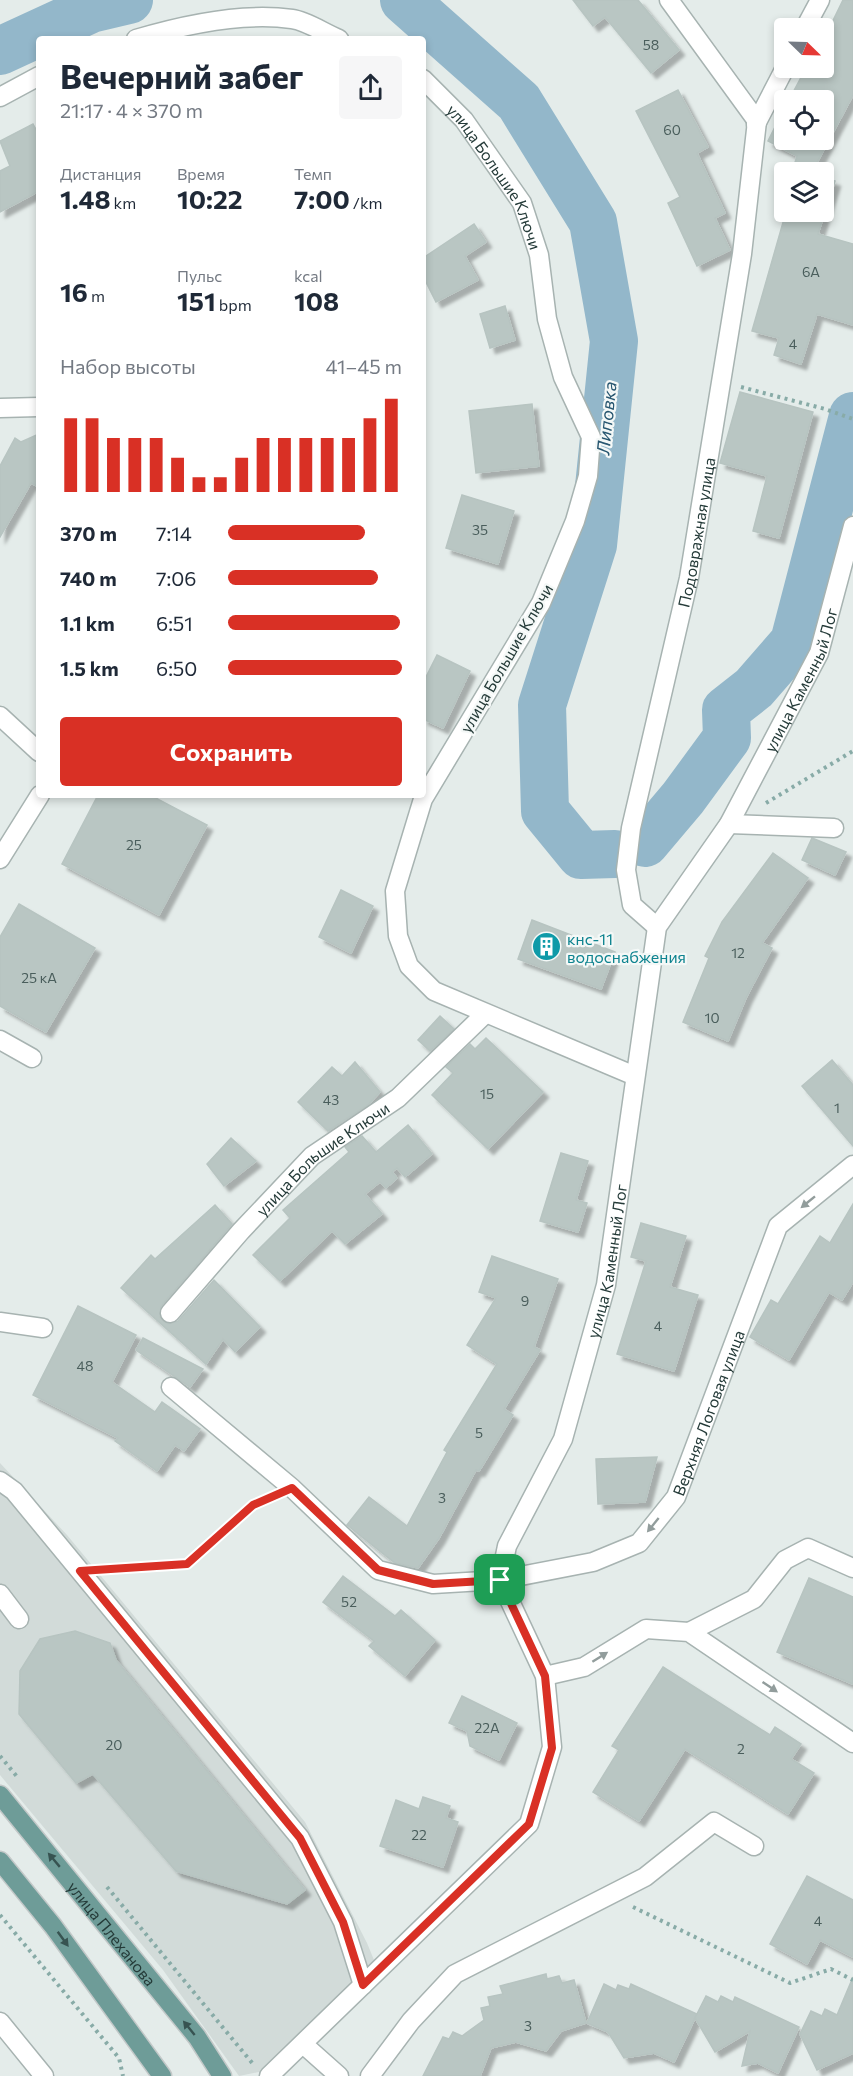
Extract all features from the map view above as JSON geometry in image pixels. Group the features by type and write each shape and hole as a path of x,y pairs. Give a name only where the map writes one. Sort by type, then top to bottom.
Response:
{"main road":[{"name":"улица Плеханова","path":"0,1795 196,2037 222,2076"},
{"path":"0,1861 53,1926 158,2073"}],"street":[{"path":"669,0 757,122"},
{"path":"810,18 820,0"},
{"path":"146,36 175,27 230,19 293,19 332,36"},
{"path":"0,97 36,78"},
{"name":"Подовражная улица","path":"657,927 632,905 626,870 631,828 689,578 742,254 757,122 780,78"},
{"name":"улица Большие Ключи","path":"426,82 464,120 522,203 539,255 547,319 563,377 591,436 588,476 575,521 546,593 426,794"},
{"path":"0,408 36,407"},
{"name":"улица Каменный Лог","path":"500,1580 507,1546 563,1438 606,1285 657,927 729,824 819,653 853,526"},
{"path":"0,716 36,749"},
{"path":"0,859 38,798"},
{"name":"улица Большие Ключи","path":"424,798 395,891 398,936 409,966 434,991 635,1076"},
{"path":"729,824 834,828"},
{"name":"улица Большие Ключи","path":"170,1313 241,1231 312,1156 398,1098 485,1014"},
{"path":"0,1040 32,1058"},
{"name":"Верхняя Логовая улица","path":"500,1580 593,1562 639,1543 676,1497 778,1226 853,1165"},
{"path":"0,1322 43,1328"},
{"path":"171,1387 292,1488 378,1570 433,1584 500,1580 545,1676 552,1748 529,1824 303,2044 262,2071"},
{"path":"0,1481 14,1491 300,1838 343,1922 363,1985"},
{"path":"689,1632 754,1599 786,1560 808,1548 853,1568"},
{"path":"0,1594 19,1619"},
{"path":"545,1676 584,1667 646,1629 689,1632 853,1743"},
{"path":"370,2076 411,2021 455,1974 645,1878 714,1822 754,1846"},
{"path":"0,2022 44,2076"},
{"path":"303,2044 339,2076"}],"path":[{"path":"722,380 853,419"},
{"path":"729,824 853,751"},
{"path":"80,1571 187,1564 253,1505 292,1488"},
{"path":"0,1756 22,1784"},
{"path":"105,1884 262,2071"},
{"path":"611,1895 669,1926 790,1983 831,1969 853,1980"},
{"path":"0,1915 119,2058 123,2076"}],"shaded area":[{"path":"0,1463 67,1535 305,1822 367,1943 374,1960 269,2070 239,2076 163,1970 0,1775"}],"building":[{"path":"573,0 638,0 679,50 651,73 605,17 593,26"},
{"path":"843,0 853,0 853,95 834,131 834,90 794,90 801,78 834,78 834,18"},
{"path":"678,90 708,147 697,153 725,213 715,218 730,250 697,266 668,203 680,197 636,111"},
{"path":"33,124 36,130 36,193 0,212 0,171 10,166 0,141"},
{"path":"774,129 774,144 768,141"},
{"path":"785,150 824,150 817,162 795,162 797,156"},
{"path":"783,222 822,222 818,234 853,244 853,325 817,314 801,364 774,355 779,338 752,331"},
{"path":"474,224 486,242 465,256 478,280 436,302 426,282 426,256"},
{"path":"505,306 515,340 490,348 480,314"},
{"path":"740,392 813,412 779,538 753,531 767,476 720,463"},
{"path":"532,404 539,466 476,473 469,411"},
{"path":"36,435 36,486 31,483 0,537 0,466 15,438 21,442"},
{"path":"462,495 514,511 498,564 446,548"},
{"path":"437,655 470,671 443,728 426,720 426,677"},
{"path":"96,798 156,798 207,825 159,915 62,864"},
{"path":"812,838 846,852 835,875 802,860"},
{"path":"773,853 808,878 762,943 772,948 746,998 728,1041 683,1022 709,958 705,956 722,922"},
{"path":"341,890 373,906 351,953 319,937"},
{"path":"19,904 95,948 46,1032 0,1006 0,937"},
{"path":"532,920 615,952 601,989 518,959"},
{"path":"440,1016 454,1029 430,1051 418,1040"},
{"path":"486,1038 543,1092 488,1149 432,1095 453,1073 446,1067 470,1044 475,1049"},
{"path":"832,1060 853,1085 853,1146 802,1086"},
{"path":"355,1062 380,1092 368,1105 328,1131 298,1102 332,1067 342,1076"},
{"path":"408,1125 432,1154 405,1177 397,1168 392,1172 397,1178 386,1188 380,1182 365,1194 382,1214 345,1244 332,1231 280,1281 253,1255 290,1218 283,1210 349,1152 345,1147 362,1136 376,1152"},
{"path":"231,1138 256,1161 224,1186 207,1164"},
{"path":"561,1153 588,1161 576,1200 587,1203 578,1232 540,1221"},
{"path":"853,1204 853,1282 842,1300 829,1292 789,1360 750,1337 771,1300 778,1304 820,1236 830,1243"},
{"path":"215,1205 232,1224 161,1306 160,1317 168,1324 178,1321 214,1280 260,1327 235,1352 223,1339 206,1364 121,1288 151,1255 155,1259"},
{"path":"641,1223 686,1236 670,1287 698,1295 674,1371 617,1354 646,1261 631,1257"},
{"path":"492,1256 558,1279 534,1347 540,1350 504,1409 513,1415 479,1471 476,1470 439,1538 418,1568 395,1563 347,1525 369,1497 407,1526 447,1452 444,1450 497,1364 467,1345 496,1298 479,1292"},
{"path":"78,1306 136,1335 112,1382 155,1412 162,1402 200,1429 184,1451 175,1445 157,1471 115,1441 118,1438 33,1395"},
{"path":"143,1338 203,1369 190,1387 136,1350"},
{"path":"657,1457 645,1502 598,1504 596,1459"},
{"path":"343,1576 395,1616 401,1610 435,1640 405,1676 369,1646 374,1641 323,1602"},
{"path":"809,1578 853,1597 853,1684 777,1652"},
{"path":"75,1631 110,1643 116,1660 305,1890 287,1904 176,1871 93,1774 76,1783 19,1714 20,1671 40,1639"},
{"path":"663,1667 770,1735 775,1727 801,1744 791,1759 814,1773 788,1814 685,1749 639,1821 593,1792 619,1750 612,1746"},
{"path":"462,1696 517,1723 499,1760 470,1746 467,1731 449,1723"},
{"path":"423,1797 450,1806 446,1818 458,1822 443,1867 380,1846 396,1800 419,1809"},
{"path":"807,1876 853,1900 853,1957 820,1940 807,1964 770,1944"},
{"path":"546,1974 547,1979 559,1976 562,1983 574,1980 586,2023 561,2031 546,2051 516,2042 491,2048 480,2076 423,2076 443,2037 449,2039 453,2032 462,2036 484,2020 481,2008 490,2006 488,1997 503,1994 500,1986"},
{"path":"853,1977 853,2053 817,2070 800,2034 811,2011 822,2016 825,2009 837,2015"},
{"path":"604,1984 616,1990 618,1985 629,1989 631,1984 697,2014 674,2062 654,2053 624,2058 608,2032 587,2023"},
{"path":"706,1996 718,2002 721,1996 733,2002 735,1997 799,2027 778,2073 758,2063 742,2066 750,2031 715,2052 695,2018"}],"waterway":[{"name":"Липовка","path":"0,51 91,9 129,0"},
{"name":"Липовка","path":"404,0 519,102 593,222 614,341 593,545 542,705 545,811 581,855 615,854"},
{"name":"Липовка","path":"645,843 683,798 727,738 726,710 754,688 794,642 853,416"}],"place":[{"name":"кнс-11 водоснабжения","path":"546,947"}],"route":[{"path":"292,1488 378,1570 433,1584 500,1580 545,1676 552,1748 529,1824 363,1985 343,1922 300,1838 80,1571 187,1564 253,1505 292,1488"}]}
